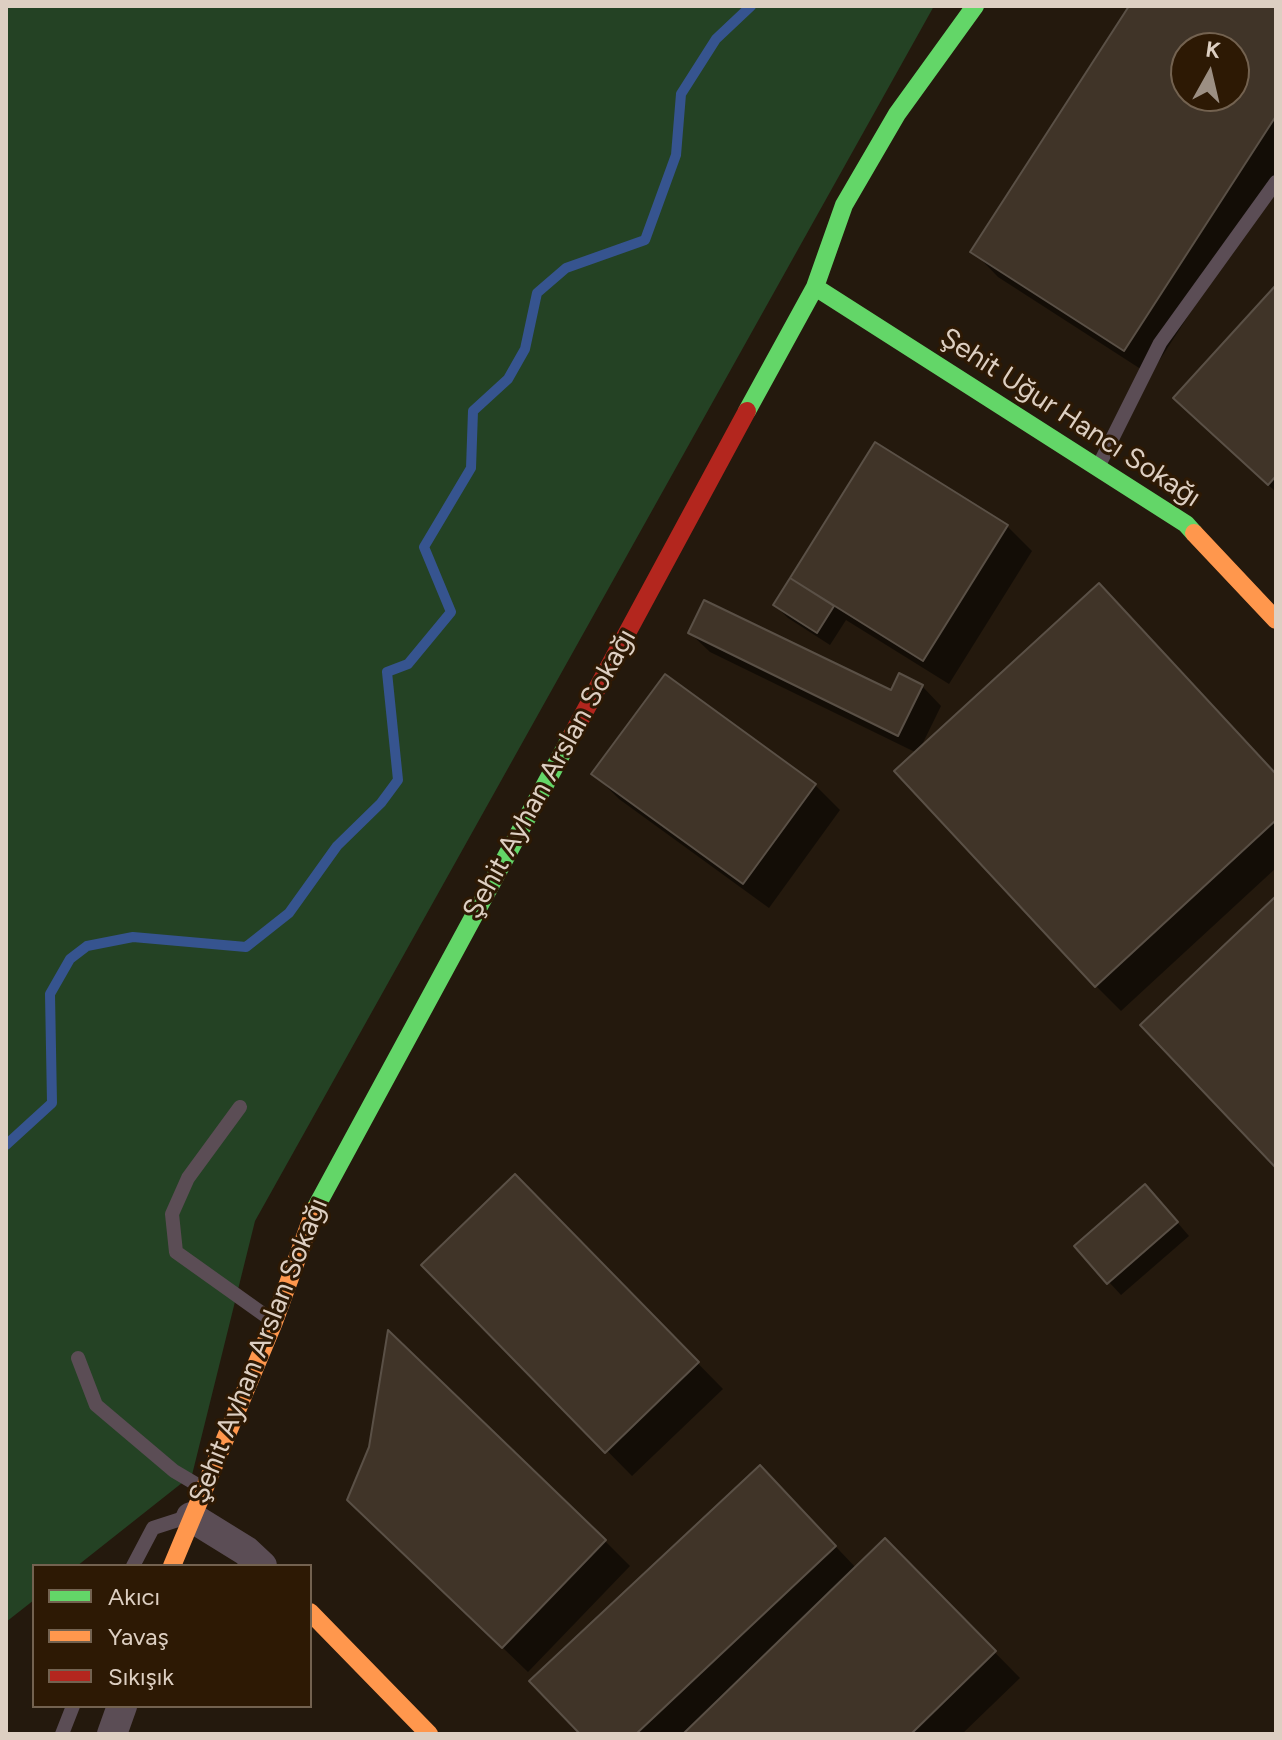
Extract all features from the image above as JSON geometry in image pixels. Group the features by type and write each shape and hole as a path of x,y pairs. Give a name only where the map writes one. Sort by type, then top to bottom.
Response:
{"street":[{"name":"Şehit Ayhan Arslan Sokağı","path":"173,1564 274,1322 312,1214 815,287 851,192 897,114 975,6"},
{"name":"Şehit Uğur Hancı Sokağı","path":"815,287 1186,524 1276,620"},
{"path":"191,1517 246,1551 260,1564"},
{"path":"312,1614 429,1734"},
{"path":"112,1734 121,1708"}],"lane":[{"path":"1098,467 1160,343 1276,182"},
{"path":"240,1107 188,1178 172,1214 176,1252 274,1322"},
{"path":"78,1358 96,1405 174,1471 203,1489"},
{"path":"134,1564 153,1528 173,1519 191,1517"},
{"path":"62,1734 72,1708"}],"green space":[{"path":"6,6 934,6 255,1221 192,1475 80,1564 32,1564 32,1602 6,1622"}],"building":[{"path":"1129,6 1276,6 1276,116 1124,351 970,252"},
{"path":"1276,285 1276,476 1268,485 1173,398"},
{"path":"875,442 1008,525 923,661 790,578"},
{"path":"790,578 834,606 817,633 773,605"},
{"path":"1099,583 1276,774 1276,820 1095,987 894,771"},
{"path":"704,600 891,690 899,673 923,685 898,736 688,633"},
{"path":"665,674 816,784 743,884 591,774"},
{"path":"1276,896 1276,1168 1140,1025"},
{"path":"515,1174 699,1362 605,1453 421,1265"},
{"path":"1145,1184 1178,1222 1107,1284 1074,1246"},
{"path":"388,1330 606,1540 502,1648 347,1500 369,1447"},
{"path":"760,1465 836,1546 636,1734 580,1734 529,1681"},
{"path":"885,1538 996,1651 911,1734 683,1734"}],"waterway":[{"path":"6,1145 52,1103 50,994 70,959 87,946 133,937 246,947 289,913 337,846 381,803 398,780 387,672 408,664 451,612 424,547 471,468 473,411 508,379 525,349 537,293 566,268 645,240 676,155 681,94 716,39 751,6"}],"traffic: fast":[{"path":"747,411 815,287 844,205 897,114 975,6"},
{"path":"815,287 1186,524 1194,533"},
{"path":"315,1209 572,735"}],"traffic: slow":[{"path":"1194,533 1276,620"},
{"path":"173,1564 274,1322 315,1209"},
{"path":"312,1614 429,1734"}],"traffic: jam":[{"path":"572,735 747,411"}]}
